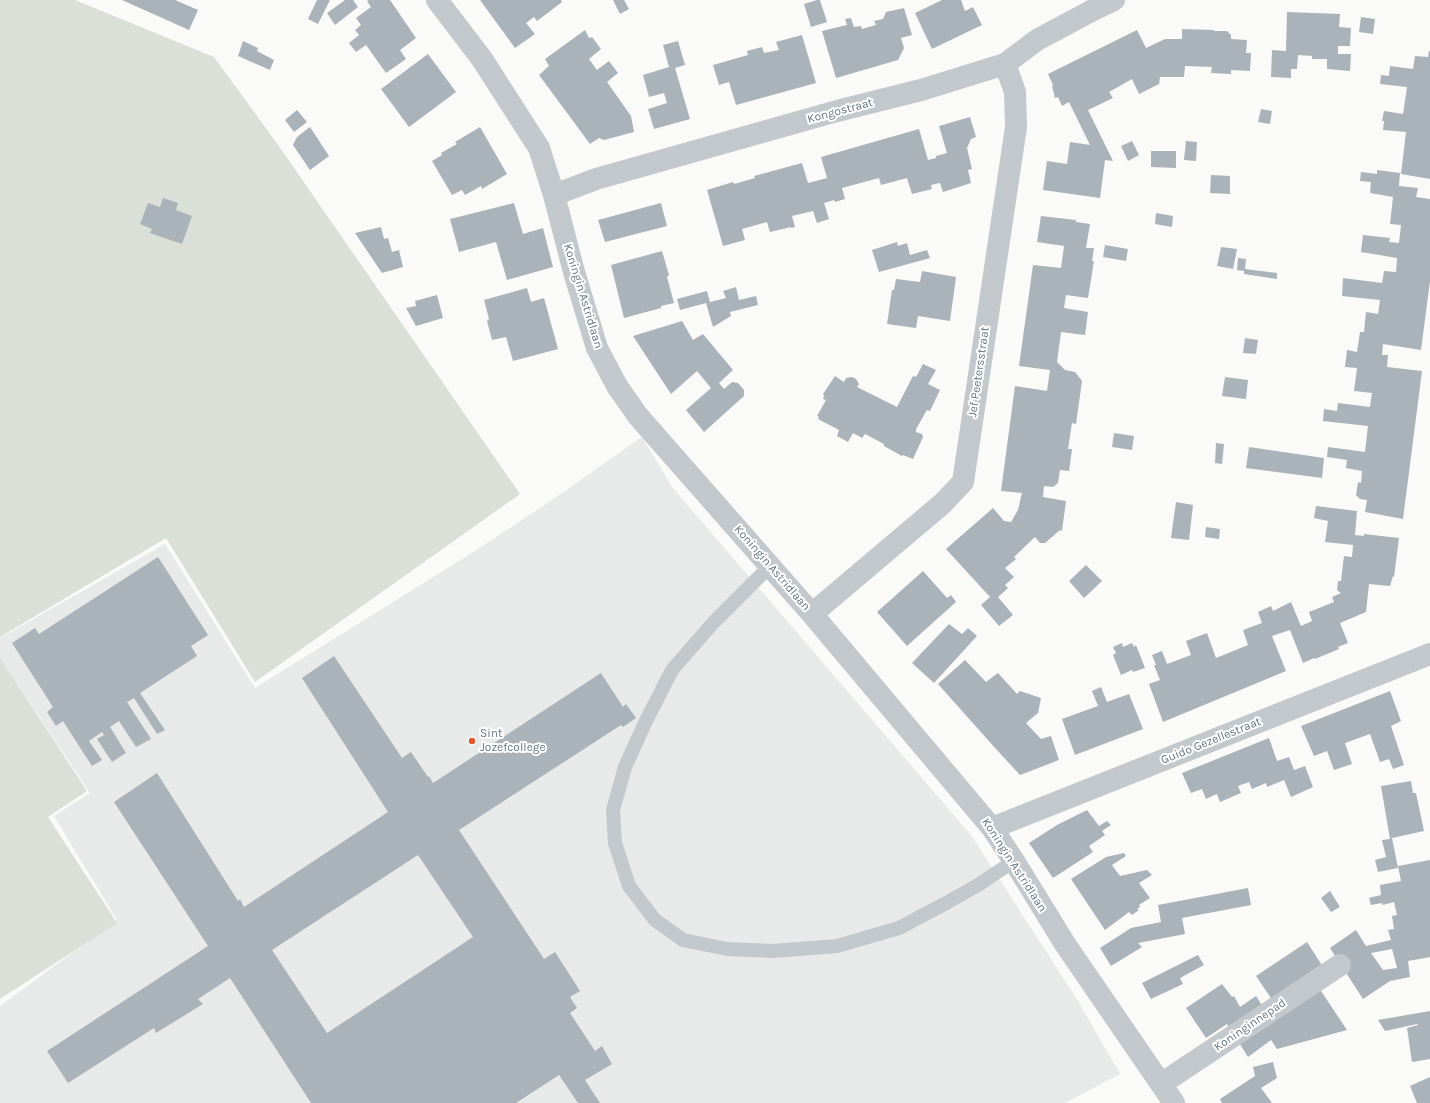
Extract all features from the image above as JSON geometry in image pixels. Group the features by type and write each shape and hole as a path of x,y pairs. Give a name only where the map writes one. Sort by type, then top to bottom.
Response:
{"street":[{"name":"Koningin Astridlaan","path":"437,0 482,58 539,148 554,195 574,272 597,348 617,386 638,416 812,614 992,828 1065,944 1174,1103"},
{"name":"Kongostraat","path":"554,195 603,176 837,111 921,90 1005,64 1037,40 1114,0"},
{"name":"Jef Peetersstraat","path":"812,614 942,504 963,482 1016,127 1015,92 1005,64"},
{"name":"Guido Gezellestraat","path":"992,828 1430,654"},
{"name":"Koninginnepad","path":"1161,1084 1340,965"}],"lane":[{"path":"770,566 713,624 672,670 625,767 613,810 615,843 630,886 655,920 683,940 727,949 773,952 837,946 899,928 972,889 1014,861"}],"shaded area":[{"path":"0,0 75,0 214,57 276,142 520,494 255,682 166,538 0,637"},
{"name":"Sint Jozefcollege","path":"642,437 672,487 971,835 1078,1001 1120,1074 1065,1103 0,1103 0,1006 117,920 54,816 90,793 0,658 0,638 165,544 255,688 475,551 549,502"},
{"path":"0,658 87,791 48,817 117,923 0,999"}],"building":[{"path":"122,0 175,0 198,10 189,30"},
{"path":"317,0 330,0 318,24 308,19"},
{"path":"345,0 353,0 358,7 335,25 327,13"},
{"path":"390,0 416,38 400,50 406,59 386,73 366,45 356,52 349,43 359,35 355,30 361,25 356,18 371,7 367,1"},
{"path":"480,0 561,0 562,2 537,21 534,17 526,23 535,34 515,48"},
{"path":"613,0 624,0 629,9 620,14"},
{"path":"820,0 827,22 811,27 804,4"},
{"path":"942,0 961,0 965,11 973,7 982,25 932,49 915,13"},
{"path":"904,8 912,35 901,38 904,48 898,60 836,78 822,31 847,25 845,19 851,18 854,27 861,26 862,29 876,25 874,21 883,19 886,12"},
{"path":"1287,12 1340,14 1339,27 1351,28 1350,46 1338,46 1338,54 1351,54 1350,71 1327,69 1327,59 1312,59 1312,56 1298,55 1297,69 1291,69 1291,78 1271,77 1272,50 1286,51"},
{"path":"1361,17 1375,19 1373,34 1359,32"},
{"path":"1182,29 1227,31 1231,35 1231,39 1247,40 1246,53 1251,53 1250,71 1231,70 1231,74 1211,73 1212,67 1185,66 1184,77 1160,77 1159,84 1139,94 1132,79 1109,92 1113,98 1088,110 1113,161 1105,160 1100,198 1043,190 1047,161 1067,164 1070,142 1090,145 1069,102 1062,106 1058,97 1055,98 1053,85 1048,74 1137,30 1146,48 1165,39 1182,39"},
{"path":"585,30 589,38 592,37 601,49 589,59 597,70 609,61 618,73 607,82 631,116 634,132 604,140 599,138 590,144 539,75 549,66 545,59"},
{"path":"802,35 816,83 736,105 729,82 719,85 713,65 748,55 747,51 762,47 764,53 779,50 776,42"},
{"path":"243,41 258,48 257,51 274,60 270,70 238,56"},
{"path":"678,41 685,65 675,68 690,119 654,129 648,109 667,103 664,93 649,97 643,75 669,67 663,45"},
{"path":"1429,51 1430,179 1401,174 1406,132 1383,130 1384,121 1382,121 1384,111 1403,114 1407,87 1380,84 1381,75 1389,76 1390,66 1413,69 1415,56 1428,57"},
{"path":"428,54 456,92 409,127 381,89"},
{"path":"1261,109 1272,111 1270,124 1258,122"},
{"path":"297,110 307,122 294,132 285,120"},
{"path":"970,117 976,137 971,139 967,148 972,169 968,170 971,183 943,192 940,183 931,185 932,189 912,194 907,178 881,185 879,178 842,188 845,199 824,203 829,219 817,223 813,211 792,216 795,227 770,232 767,222 742,229 745,240 723,246 707,190 733,182 734,184 755,178 754,176 802,163 808,183 827,178 821,157 919,129 928,160 936,158 936,156 947,153 939,126"},
{"path":"310,127 329,156 310,170 293,145 297,137"},
{"path":"480,127 507,174 482,189 481,186 465,195 462,190 452,195 432,161 442,155 441,153 457,144 455,142"},
{"path":"1132,141 1139,155 1128,161 1121,146"},
{"path":"1186,141 1197,142 1196,161 1184,160"},
{"path":"1151,151 1176,151 1176,168 1151,167"},
{"path":"1377,170 1400,173 1399,186 1418,188 1416,197 1430,199 1430,281 1421,350 1383,344 1382,355 1388,355 1387,367 1422,371 1403,519 1365,512 1367,500 1360,499 1356,495 1358,482 1361,483 1362,471 1346,468 1347,460 1327,457 1328,447 1365,452 1368,426 1323,421 1324,409 1337,411 1338,403 1370,407 1372,393 1354,391 1357,368 1345,367 1347,350 1357,352 1360,332 1364,332 1366,312 1378,314 1380,300 1342,296 1343,278 1382,283 1384,271 1396,272 1397,258 1361,252 1363,235 1390,238 1389,242 1399,243 1401,225 1390,224 1393,197 1370,193 1371,182 1360,181 1361,172 1377,174"},
{"path":"1211,175 1230,176 1230,194 1210,193"},
{"path":"163,198 178,203 176,210 192,216 182,244 150,233 152,229 140,224 148,203 160,207"},
{"path":"514,203 523,234 543,228 553,267 507,280 496,242 459,252 450,219"},
{"path":"661,203 667,226 605,242 598,220"},
{"path":"1156,213 1173,216 1172,227 1155,224"},
{"path":"1041,216 1076,220 1076,222 1090,224 1086,248 1094,248 1092,261 1094,261 1088,298 1066,295 1064,308 1088,312 1085,335 1061,332 1057,362 1065,370 1075,372 1082,381 1076,424 1072,423 1068,449 1072,449 1069,471 1060,470 1058,483 1053,487 1044,486 1043,497 1066,501 1062,531 1060,530 1045,543 1040,543 1035,537 1014,557 1016,559 1005,568 1014,577 1005,585 1008,588 998,597 1013,615 999,626 981,605 990,597 946,549 993,508 1004,521 1011,522 1018,510 1022,493 1001,491 1015,386 1047,391 1050,370 1019,366 1033,265 1061,268 1064,246 1037,242"},
{"path":"381,227 384,239 388,238 392,252 399,250 403,267 382,273 355,233"},
{"path":"897,242 898,246 907,243 910,255 927,250 930,258 879,272 872,250"},
{"path":"1105,245 1128,249 1126,261 1103,257"},
{"path":"1221,247 1237,249 1233,269 1217,266"},
{"path":"662,251 669,275 667,277 674,303 624,318 611,265"},
{"path":"1238,258 1246,259 1245,269 1277,273 1277,279 1244,274 1244,271 1237,270"},
{"path":"922,271 956,277 950,321 918,316 916,328 887,324 892,290 894,290 896,279 920,282"},
{"path":"736,287 739,300 756,296 758,305 730,312 731,316 713,327 706,303 680,310 677,299 707,291 710,302 726,298 723,291"},
{"path":"527,288 531,302 544,298 558,349 513,361 506,337 492,340 484,300"},
{"path":"437,295 443,318 416,326 406,308 416,306 415,301"},
{"path":"682,321 693,340 703,334 733,370 719,383 724,389 732,382 738,383 744,390 744,396 704,432 686,410 711,388 697,371 671,394 633,336"},
{"path":"1245,338 1258,340 1256,354 1243,353"},
{"path":"923,364 936,370 928,384 940,390 930,411 927,410 916,429 916,432 922,434 923,437 913,459 903,455 902,456 865,434 862,438 853,433 848,442 837,436 839,430 818,419 819,417 817,416 826,400 823,399 823,394 835,376 844,382 846,378 852,377 856,379 859,384 857,387 897,407 913,376 916,377"},
{"path":"1225,377 1248,380 1246,399 1222,396"},
{"path":"1114,433 1134,436 1132,450 1112,447"},
{"path":"1216,443 1224,444 1222,464 1215,463"},
{"path":"1249,447 1324,458 1322,478 1246,468"},
{"path":"1176,502 1193,505 1189,540 1171,538"},
{"path":"1316,506 1357,511 1355,535 1364,536 1364,534 1399,538 1394,577 1393,576 1390,586 1369,584 1366,612 1340,623 1348,643 1338,647 1339,649 1303,663 1290,630 1272,636 1286,671 1163,722 1149,684 1160,680 1152,655 1162,651 1167,664 1191,655 1186,641 1207,633 1216,658 1248,645 1243,630 1262,623 1258,612 1271,606 1273,611 1291,602 1301,626 1312,621 1309,612 1334,602 1332,597 1341,593 1337,590 1338,581 1341,581 1344,556 1352,557 1353,545 1325,542 1328,521 1314,518"},
{"path":"1206,527 1220,529 1219,539 1205,537"},
{"path":"158,557 208,635 191,646 197,656 140,693 165,730 157,734 134,698 127,702 151,739 136,747 119,721 110,727 126,753 112,762 97,739 104,735 102,732 89,741 102,760 92,766 63,721 56,726 47,712 53,707 12,643 35,628 39,634"},
{"path":"1086,565 1102,581 1084,598 1069,581"},
{"path":"923,571 947,598 951,595 956,602 907,646 877,612"},
{"path":"949,624 962,634 968,628 977,636 934,683 912,663"},
{"path":"1122,643 1123,647 1132,643 1134,647 1136,645 1145,668 1133,672 1132,670 1121,675 1113,655 1116,653 1113,647"},
{"path":"334,656 402,758 411,752 433,783 601,673 623,707 626,704 636,718 623,727 621,725 459,830 544,959 555,952 580,991 570,997 577,1008 570,1013 595,1051 602,1046 612,1064 585,1080 600,1103 578,1103 559,1075 516,1103 311,1103 230,978 198,999 203,1004 156,1033 154,1028 68,1083 47,1051 208,946 114,802 157,773 238,901 240,899 244,907 388,812 302,678","holes":["418,855 473,937 327,1033 272,950"]},
{"path":"965,660 986,682 998,673 1017,694 1020,691 1041,698 1038,713 1026,723 1041,739 1051,736 1059,760 1020,775 938,684"},
{"path":"1101,687 1107,702 1129,694 1143,729 1075,755 1062,719 1098,706 1092,691"},
{"path":"1390,691 1401,721 1391,726 1404,765 1393,769 1389,759 1380,762 1370,734 1345,743 1352,764 1334,770 1327,751 1314,756 1301,726"},
{"path":"1269,738 1277,761 1289,757 1294,770 1305,766 1313,787 1291,797 1284,780 1267,787 1266,783 1252,789 1249,782 1238,786 1241,793 1220,802 1217,794 1206,799 1202,789 1191,793 1182,773"},
{"path":"1411,781 1413,793 1416,793 1424,831 1392,838 1398,868 1378,872 1375,860 1386,857 1382,840 1390,839 1381,786"},
{"path":"1087,810 1099,826 1107,821 1111,825 1102,831 1105,835 1089,846 1093,852 1053,878 1029,843 1057,825"},
{"path":"1124,853 1126,856 1112,865 1120,876 1147,870 1152,875 1139,883 1150,898 1139,905 1140,907 1137,909 1139,910 1132,915 1129,912 1105,930 1071,879 1106,857"},
{"path":"1430,860 1430,957 1408,961 1410,977 1390,981 1363,999 1330,948 1356,930 1366,946 1391,940 1388,930 1394,929 1392,916 1397,915 1394,902 1383,905 1382,903 1371,905 1369,898 1381,895 1380,885 1401,881 1398,866","holes":["1392,949 1397,968 1383,970 1371,953"]},
{"path":"1248,888 1251,905 1182,918 1185,934 1138,943 1142,947 1111,966 1100,948 1131,928 1161,922 1158,905"},
{"path":"1330,891 1340,907 1331,912 1321,898"},
{"path":"1307,942 1323,967 1273,1001 1256,976"},
{"path":"1198,955 1204,965 1180,978 1183,984 1151,999 1142,983"},
{"path":"1222,984 1232,997 1234,996 1240,1007 1256,996 1263,1007 1230,1029 1227,1024 1206,1038 1186,1008"},
{"path":"1319,988 1347,1030 1277,1049 1271,1040 1248,1057 1238,1041"},
{"path":"1430,1011 1430,1059 1412,1062 1407,1028 1418,1025 1385,1031 1378,1020"},
{"path":"1273,1062 1277,1078 1261,1088 1272,1103 1222,1103 1220,1099 1255,1076 1253,1067"},
{"path":"1430,1077 1430,1103 1417,1103 1410,1086"}],"place":[{"name":"Sint Jozefcollege","path":"472,741"}]}
